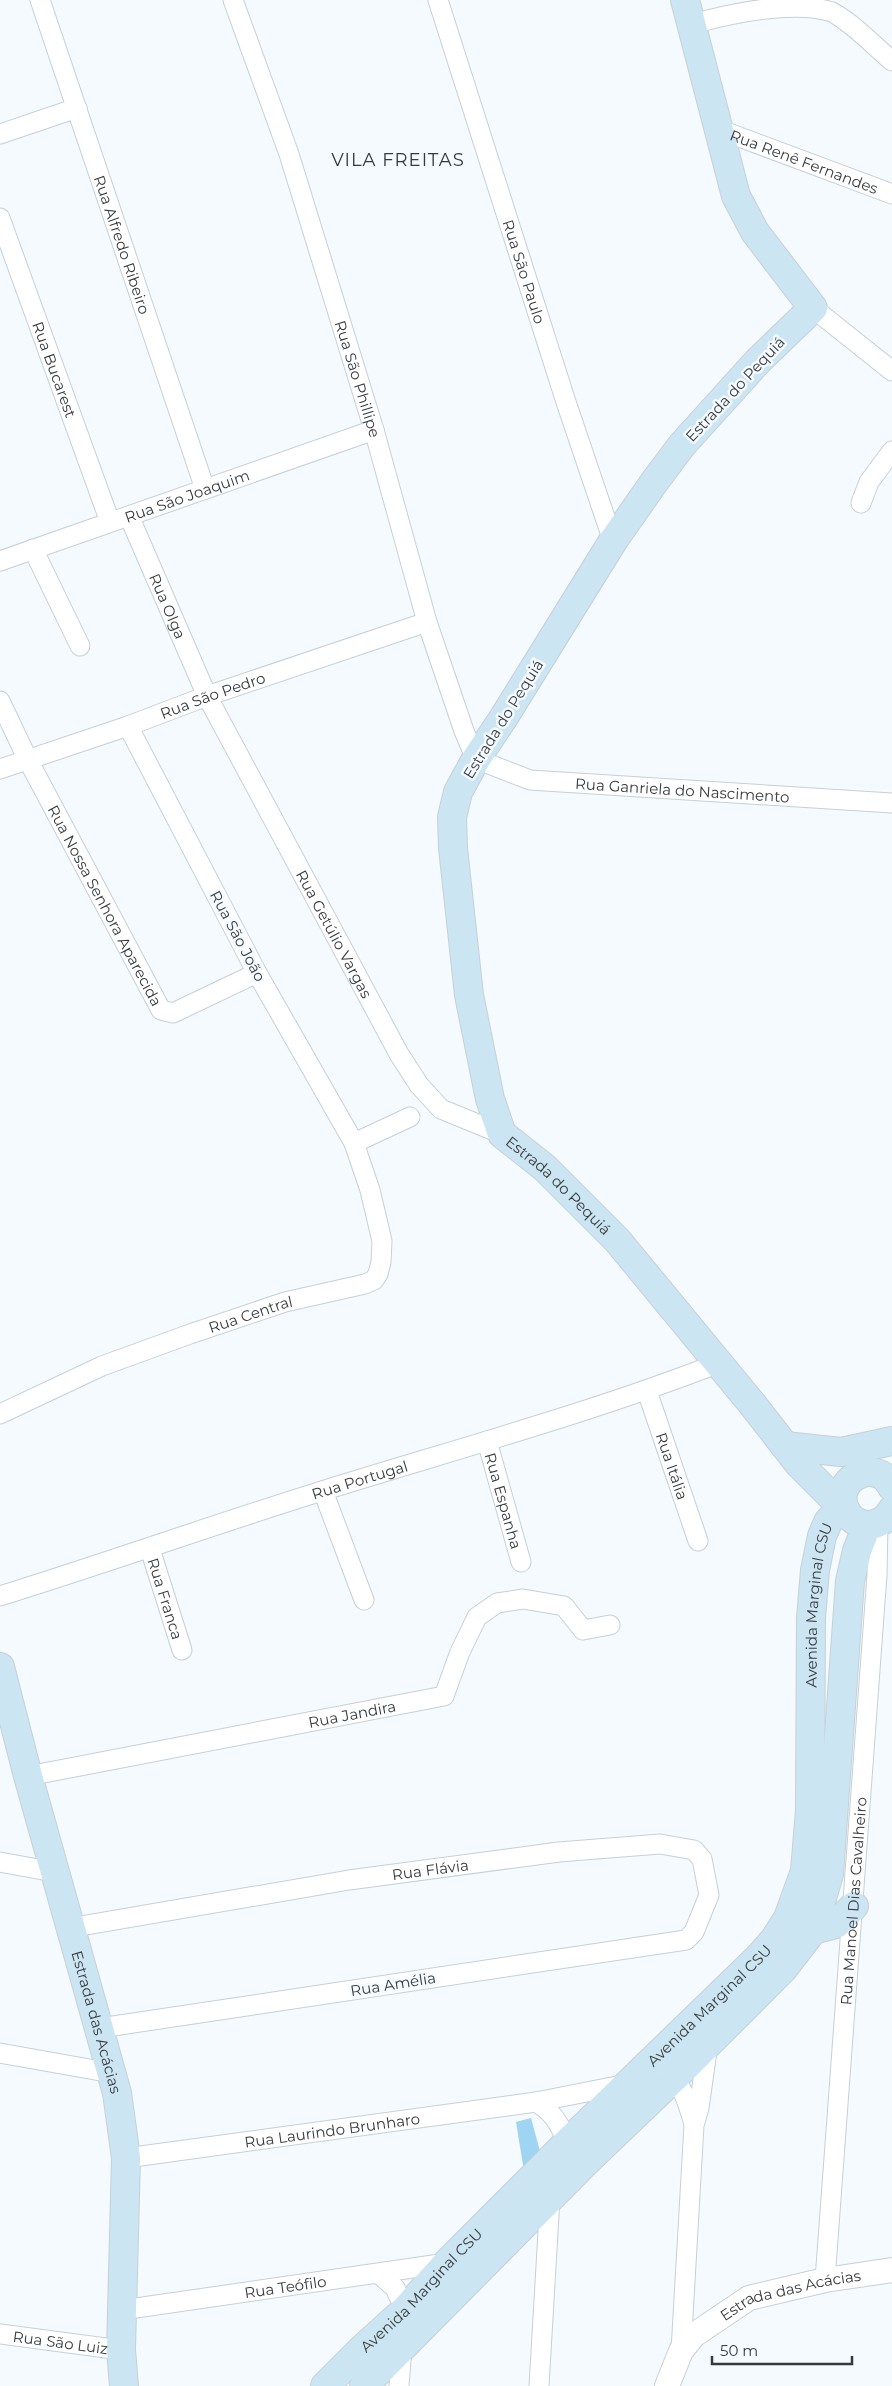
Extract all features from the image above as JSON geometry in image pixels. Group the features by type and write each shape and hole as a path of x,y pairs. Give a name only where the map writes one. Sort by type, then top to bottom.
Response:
{"main road":[{"path":"689,12 736,196 755,232 813,308"},
{"name":"Estrada do Pequiá","path":"813,308 757,362 682,445 613,542 476,759 458,792 452,817 452,848 469,994 490,1099 502,1134 545,1168 617,1240 820,1487 843,1503 848,1516 856,1522 879,1519"},
{"path":"785,1446 841,1452 892,1441"},
{"path":"841,1452 864,1463 878,1477 892,1446"},
{"name":"Avenida Marginal CSU","path":"325,2386 405,2310 447,2263 566,2143 774,1940 788,1918 805,1871 810,1810 811,1618 815,1570 822,1536 828,1522 843,1503 846,1484 860,1473 878,1477"},
{"name":"Avenida Marginal CSU","path":"364,2386 550,2198 783,1969 813,1930 829,1874 850,1581 857,1551 879,1519"},
{"name":"Estrada das Acácias","path":"0,1666 54,1872 112,2073 126,2158 121,2350 124,2386"},
{"path":"813,1930 836,1924 854,1906"},
{"path":"502,2209 519,2230"}],"street":[{"name":"Rua Alfredo Ribeiro","path":"40,0 205,489"},
{"name":"Rua São Phillipe","path":"233,0 289,154 374,430 427,622 464,731 476,759"},
{"name":"Rua São Paulo","path":"438,0 563,393 613,542"},
{"path":"689,12 746,9 784,3 810,4 832,11 892,61"},
{"path":"0,134 77,108"},
{"name":"Rua Renê Fernandes","path":"718,129 892,194"},
{"name":"Rua Bucarest","path":"0,218 110,522"},
{"path":"813,308 892,371"},
{"name":"Rua São Joaquim","path":"0,561 374,430"},
{"path":"861,503 868,482 892,451"},
{"name":"Rua Olga","path":"129,516 207,696"},
{"path":"33,549 80,646"},
{"name":"Rua São Pedro","path":"0,770 128,726 207,696 427,622"},
{"name":"Rua Getúlio Vargas","path":"207,696 399,1054 419,1085 441,1109 502,1134"},
{"name":"Rua Nossa Senhora Aparecida","path":"0,701 28,760 161,1010 173,1013 257,973"},
{"name":"Rua São João","path":"128,726 257,973 354,1144"},
{"name":"Rua Ganriela do Nascimento","path":"476,759 530,780 892,803"},
{"path":"354,1144 410,1117"},
{"name":"Rua Central","path":"0,1414 102,1366 190,1334 284,1302 374,1280 378,1274 381,1262 382,1241 370,1190 354,1144"},
{"name":"Rua Portugal","path":"0,1596 150,1549 323,1491 647,1391 719,1363"},
{"name":"Rua Itália","path":"647,1391 698,1541"},
{"name":"Rua Espanha","path":"487,1441 521,1562"},
{"path":"323,1491 364,1600"},
{"name":"Rua Manoel Dias Cavalheiro","path":"825,2280 854,1906 885,1575 879,1519"},
{"name":"Rua Franca","path":"150,1549 182,1650"},
{"name":"Rua Jandira","path":"28,1776 444,1696 460,1652 477,1617 497,1603 523,1599 564,1606 583,1630 610,1625"},
{"name":"Rua Flávia","path":"70,1928 349,1880 559,1852 660,1844 694,1850 702,1859 709,1895 694,1932 686,1940"},
{"path":"0,1862 54,1872"},
{"name":"Rua Amélia","path":"100,2028 686,1940"},
{"path":"681,2351 694,2125 700,2108 708,2044"},
{"path":"0,2054 112,2073"},
{"path":"652,2060 675,2077 687,2100 694,2125"},
{"name":"Rua Laurindo Brunharo","path":"126,2158 536,2102 628,2084"},
{"path":"536,2102 549,2110 557,2119 566,2143"},
{"path":"539,2386 550,2198"},
{"name":"Rua Teófilo","path":"122,2310 447,2263"},
{"name":"Estrada das Acácias","path":"667,2386 681,2351 694,2335 749,2298 825,2280 892,2270"},
{"path":"379,2274 395,2288 405,2310 400,2349 399,2386"},
{"name":"Rua São Luiz","path":"0,2334 121,2350"}],"shaded area":[{"path":"531,2118 541,2155 524,2171 516,2122"}],"district":[{"name":"VILA FREITAS","path":"398,160"}]}
